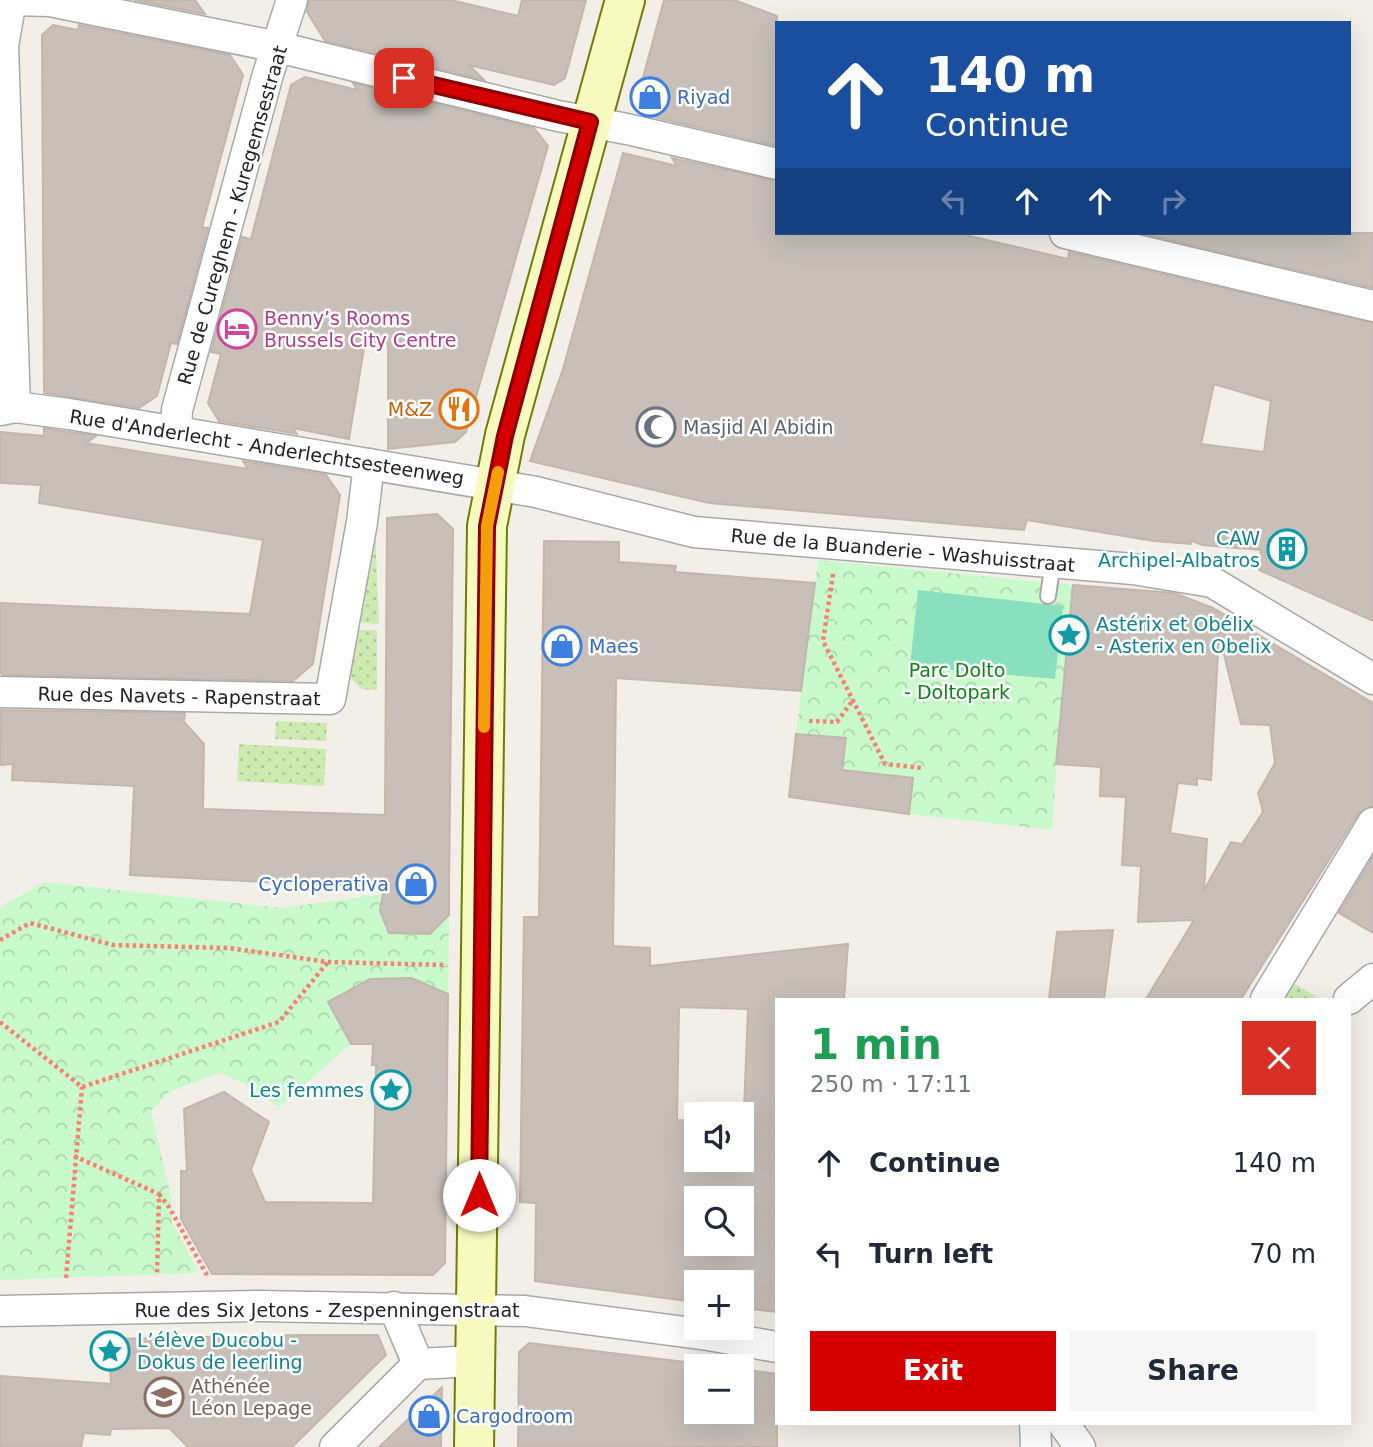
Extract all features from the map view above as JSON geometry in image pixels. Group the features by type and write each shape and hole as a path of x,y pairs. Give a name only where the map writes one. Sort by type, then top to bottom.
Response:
{"street":[{"path":"8,408 3,46 11,0 50,2 278,47 775,164"},
{"name":"Rue de Cureghem - Kuregemsestraat","path":"176,431 177,410 268,74 292,0"},
{"path":"474,1447 487,526 505,436 625,0"},
{"path":"1073,235 1373,306"},
{"name":"Rue d'Anderlecht - Anderlechtsesteenweg","path":"8,408 176,431 495,485"},
{"name":"Rue des Navets - Rapenstraat","path":"0,691 330,699 362,522 369,464"},
{"name":"Rue de la Buanderie - Washuisstraat","path":"495,485 694,532 1133,569 1212,582 1373,679"},
{"path":"1267,998 1373,823"},
{"path":"1350,998 1373,979"},
{"name":"Rue des Six Jetons - Zespenningenstraat","path":"0,1311 259,1306 477,1310 558,1315 775,1347"},
{"path":"394,1307 418,1364"},
{"path":"335,1447 418,1364 476,1361"}],"lane":[{"path":"1048,596 1052,562"}],"path":[{"path":"836,543 823,641 886,764 923,768"},
{"path":"809,721 837,722 853,700"},
{"path":"0,940 30,923 113,945 229,948 328,962 454,966"},
{"path":"82,1087 279,1023 328,962"},
{"path":"0,1022 82,1087"},
{"path":"65,1310 74,1156 82,1087"},
{"path":"74,1156 159,1194 210,1281"},
{"path":"156,1282 159,1194"}],"green space":[{"path":"375,529 379,624 353,622"},
{"name":"Parc Dolto - Doltopark","path":"818,560 1073,585 1052,830 909,814 913,778 842,770 845,738 796,734"},
{"path":"918,590 1063,606 1055,679 910,666"},
{"path":"354,630 377,630 377,690 361,689 345,672"},
{"path":"276,721 327,723 326,741 275,739"},
{"path":"239,744 326,749 324,786 237,781"},
{"path":"45,882 282,908 383,894 380,911 390,933 430,934 449,915 448,994 413,981 386,978 361,985 328,1002 351,1044 279,1107 242,1082 219,1073 169,1092 151,1111 171,1197 172,1222 197,1269 195,1273 0,1280 0,907"},
{"path":"1290,981 1318,998 1280,998"}],"building":[{"path":"134,0 195,0 205,14"},
{"path":"309,0 451,0 518,16 522,0 586,0 565,78 554,85 469,65 484,80 325,41 307,12"},
{"path":"664,0 734,0 777,16 775,146 649,116 638,96"},
{"path":"53,25 78,30 79,25 230,55 243,75 202,227 208,228 177,344 171,343 157,396 139,408 44,393 42,35"},
{"path":"305,77 357,90 353,83 534,128 548,146 466,432 455,442 388,449 388,344 365,342 349,439 293,428 297,434 219,421 208,403 221,354 211,352 242,237 251,239 291,85"},
{"path":"623,153 677,166 672,158 775,181 775,235 966,235 1068,259 1069,252 1373,323 1373,621 1259,570 1261,550 1202,545 1190,540 1191,544 1154,541 1027,520 1024,530 709,503 530,461 563,369","holes":["1214,384 1271,401 1264,452 1201,444"]},
{"path":"1373,233 1373,288 1148,235"},
{"path":"44,428 96,436 86,443 248,469 243,461 326,475 340,495 313,664 293,681 3,675 0,672 0,603 250,614 263,540 39,503 41,485 0,483 0,432 44,436"},
{"path":"437,514 453,529 449,915 430,934 389,933 380,911 384,888 130,875 134,786 12,780 13,764 0,765 1,710 185,713 184,722 204,744 203,809 385,815 387,518"},
{"path":"544,541 619,542 619,562 676,566 675,572 815,583 801,691 616,678 613,946 650,948 650,966 848,944 844,998 775,998 775,1312 754,1309 754,1270 684,1270 684,1300 535,1281 536,1203 520,1202 524,917 539,917","holes":["679,1007 748,1009 744,1102 754,1102 754,1172 684,1172 684,1120 677,1120"]},
{"path":"1073,585 1174,593 1213,608 1373,703 1373,806 1358,814 1242,998 1147,998 1194,920 1138,922 1141,866 1122,865 1126,797 1100,796 1101,767 1056,764","holes":["1219,634 1241,724 1270,725 1275,763 1258,793 1263,812 1242,844 1231,842 1204,890 1207,839 1170,833 1178,783 1197,785 1197,778 1211,780"]},
{"path":"796,734 846,738 842,770 913,778 909,814 789,797"},
{"path":"1373,857 1373,933 1339,913"},
{"path":"1113,930 1104,998 1049,998 1057,932"},
{"path":"411,978 448,994 445,1263 433,1275 212,1274 181,1219 181,1171 187,1171 184,1109 224,1092 269,1122 251,1170 265,1202 373,1203 376,1065 372,1065 373,1044 351,1044 328,1002 370,979"},
{"name":"Athénée Léon Lepage","path":"378,1335 386,1355 292,1447 188,1447 169,1428 111,1429 110,1435 84,1433 81,1447 0,1447 0,1376 111,1384 109,1339"},
{"path":"529,1343 684,1362 684,1424 754,1424 754,1371 775,1374 777,1447 518,1447 519,1352"},
{"path":"442,1387 441,1447 379,1447"}],"slow traffic":[{"path":"484,727 487,526 498,472"}],"place":[{"name":"Riyad","path":"650,97"},
{"name":"Benny’s Rooms Brussels City Centre","path":"237,329"},
{"name":"M&Z","path":"459,409"},
{"name":"Masjid Al Abidin","path":"656,427"},
{"name":"CAW Archipel-Albatros","path":"1287,549"},
{"name":"Astérix et Obélix - Asterix en Obelix","path":"1069,635"},
{"name":"Maes","path":"562,646"},
{"name":"Cycloperativa","path":"416,884"},
{"name":"Les femmes","path":"391,1090"},
{"name":"L’élève Ducobu - Dokus de leerling","path":"110,1351"},
{"name":"Athénée Léon Lepage","path":"164,1397"},
{"name":"Cargodroom","path":"429,1416"}],"route":[{"path":"404,78 590,122 505,436 487,526 479,1195"}]}
